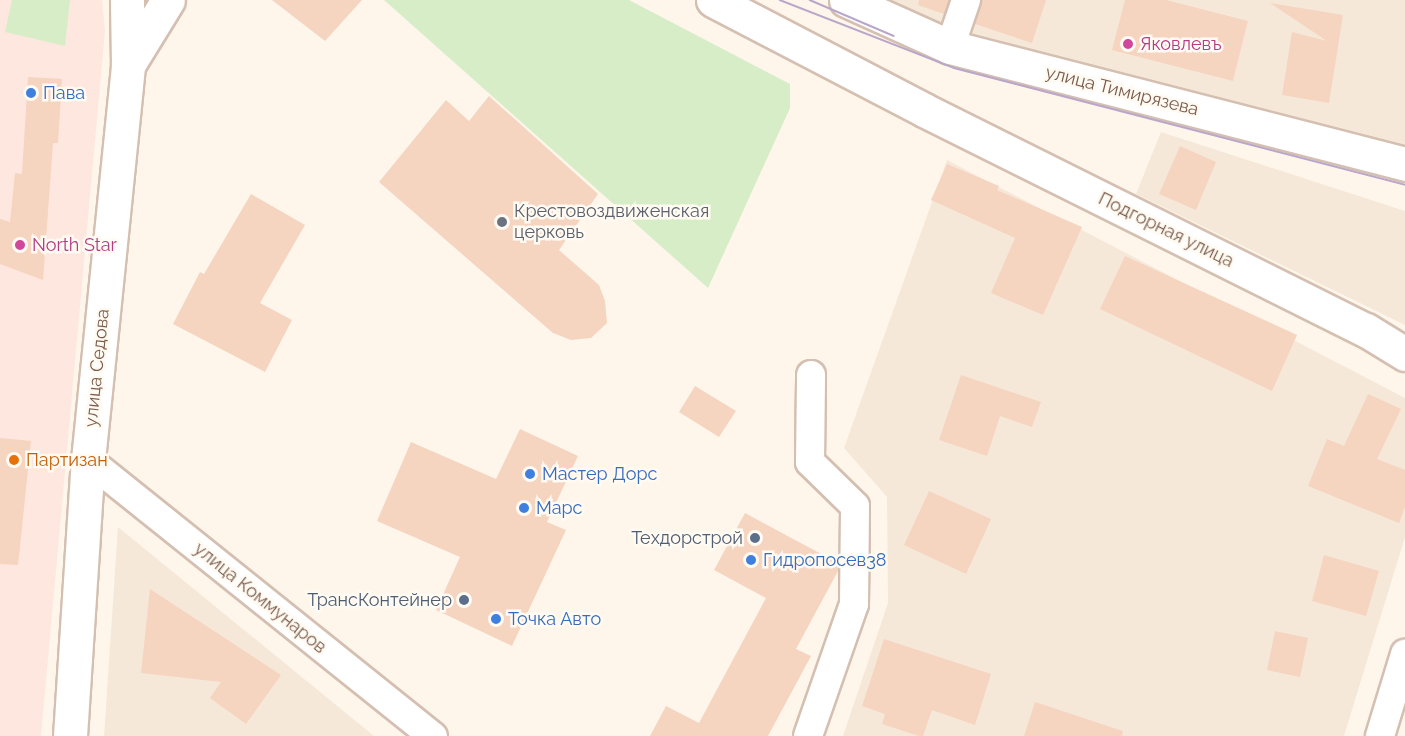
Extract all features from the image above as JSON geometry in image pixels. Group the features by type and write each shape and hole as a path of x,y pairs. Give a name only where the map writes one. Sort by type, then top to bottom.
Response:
{"street":[{"name":"улица Седова","path":"70,736 88,460 128,65 127,0"},
{"path":"128,65 168,0"},
{"name":"Подгорная улица","path":"713,0 924,110 1366,330 1405,354"},
{"name":"улица Тимирязева","path":"846,0 950,47 1405,164"},
{"path":"950,47 966,0"},
{"path":"808,736 854,604 855,506 810,462 811,375"},
{"name":"улица Коммунаров","path":"88,460 433,736"},
{"path":"1380,736 1405,654"}],"shaded area":[{"path":"0,0 102,0 105,31 41,736 0,736"},
{"path":"867,0 959,0 947,38"},
{"path":"974,0 1405,0 1405,155 959,42"},
{"path":"1161,132 1405,211 1405,325 1136,194"},
{"path":"947,160 1405,398 1405,537 1344,736 843,736 888,603 887,497 844,448"},
{"path":"118,527 374,736 104,736"}],"green space":[{"path":"12,0 70,0 65,46 5,32"},
{"path":"384,0 629,0 790,84 790,108 708,288"}],"building":[{"path":"272,0 362,0 325,41"},
{"path":"919,0 949,0 944,14 918,5"},
{"path":"982,0 1046,0 1032,43 975,24"},
{"path":"1125,0 1166,0 1248,21 1233,81 1112,50"},
{"path":"1270,3 1343,15 1329,103 1282,95 1292,32 1327,41"},
{"path":"28,77 62,79 58,143 53,143 43,280 0,264 0,219 10,222 15,173 22,174"},
{"name":"Крестовоздвиженская церковь","path":"489,96 598,194 559,250 599,285 605,301 607,323 591,338 571,340 553,333 379,182 446,100 469,121"},
{"path":"1180,146 1216,162 1196,210 1159,194"},
{"path":"947,164 999,186 997,190 1082,227 1043,315 991,293 1015,238 931,200"},
{"path":"251,194 305,225 260,303 292,320 265,372 173,324 200,272 204,274"},
{"path":"1125,256 1297,335 1272,391 1100,309"},
{"path":"961,375 1041,402 1032,427 1000,416 987,456 939,440"},
{"path":"695,386 736,411 719,437 679,412"},
{"path":"1368,394 1401,409 1377,459 1405,470 1405,507 1399,523 1308,486 1327,439 1344,446"},
{"path":"520,429 578,456 547,522 566,530 512,646 436,610 460,557 377,521 411,442 496,479"},
{"path":"0,438 31,441 18,565 0,564"},
{"path":"929,491 991,519 966,574 904,545"},
{"path":"745,513 838,563 838,571 796,649 811,656 768,736 650,736 666,706 699,723 766,598 714,570"},
{"path":"1324,555 1379,571 1366,616 1312,601"},
{"path":"150,589 281,675 246,724 210,698 221,682 141,673"},
{"path":"1275,631 1308,638 1300,677 1267,670"},
{"path":"884,639 991,674 975,725 932,710 923,736 919,736 882,724 885,714 862,706"},
{"path":"1035,702 1123,731 1122,736 1024,736"}],"tram line":[{"path":"780,0 954,68 1405,185"},
{"path":"810,0 894,36"}],"place":[{"name":"Яковлевъ","path":"1128,44"},
{"name":"Пава","path":"31,93"},
{"name":"Крестовоздвиженская церковь","path":"502,222"},
{"name":"North Star","path":"20,245"},
{"name":"Партизан","path":"14,460"},
{"name":"Мастер Дорс","path":"530,474"},
{"name":"Марс","path":"524,508"},
{"name":"Техдорстрой","path":"755,538"},
{"name":"Гидропосев38","path":"751,560"},
{"name":"ТрансКонтейнер","path":"464,600"},
{"name":"Точка Авто","path":"496,619"}]}
